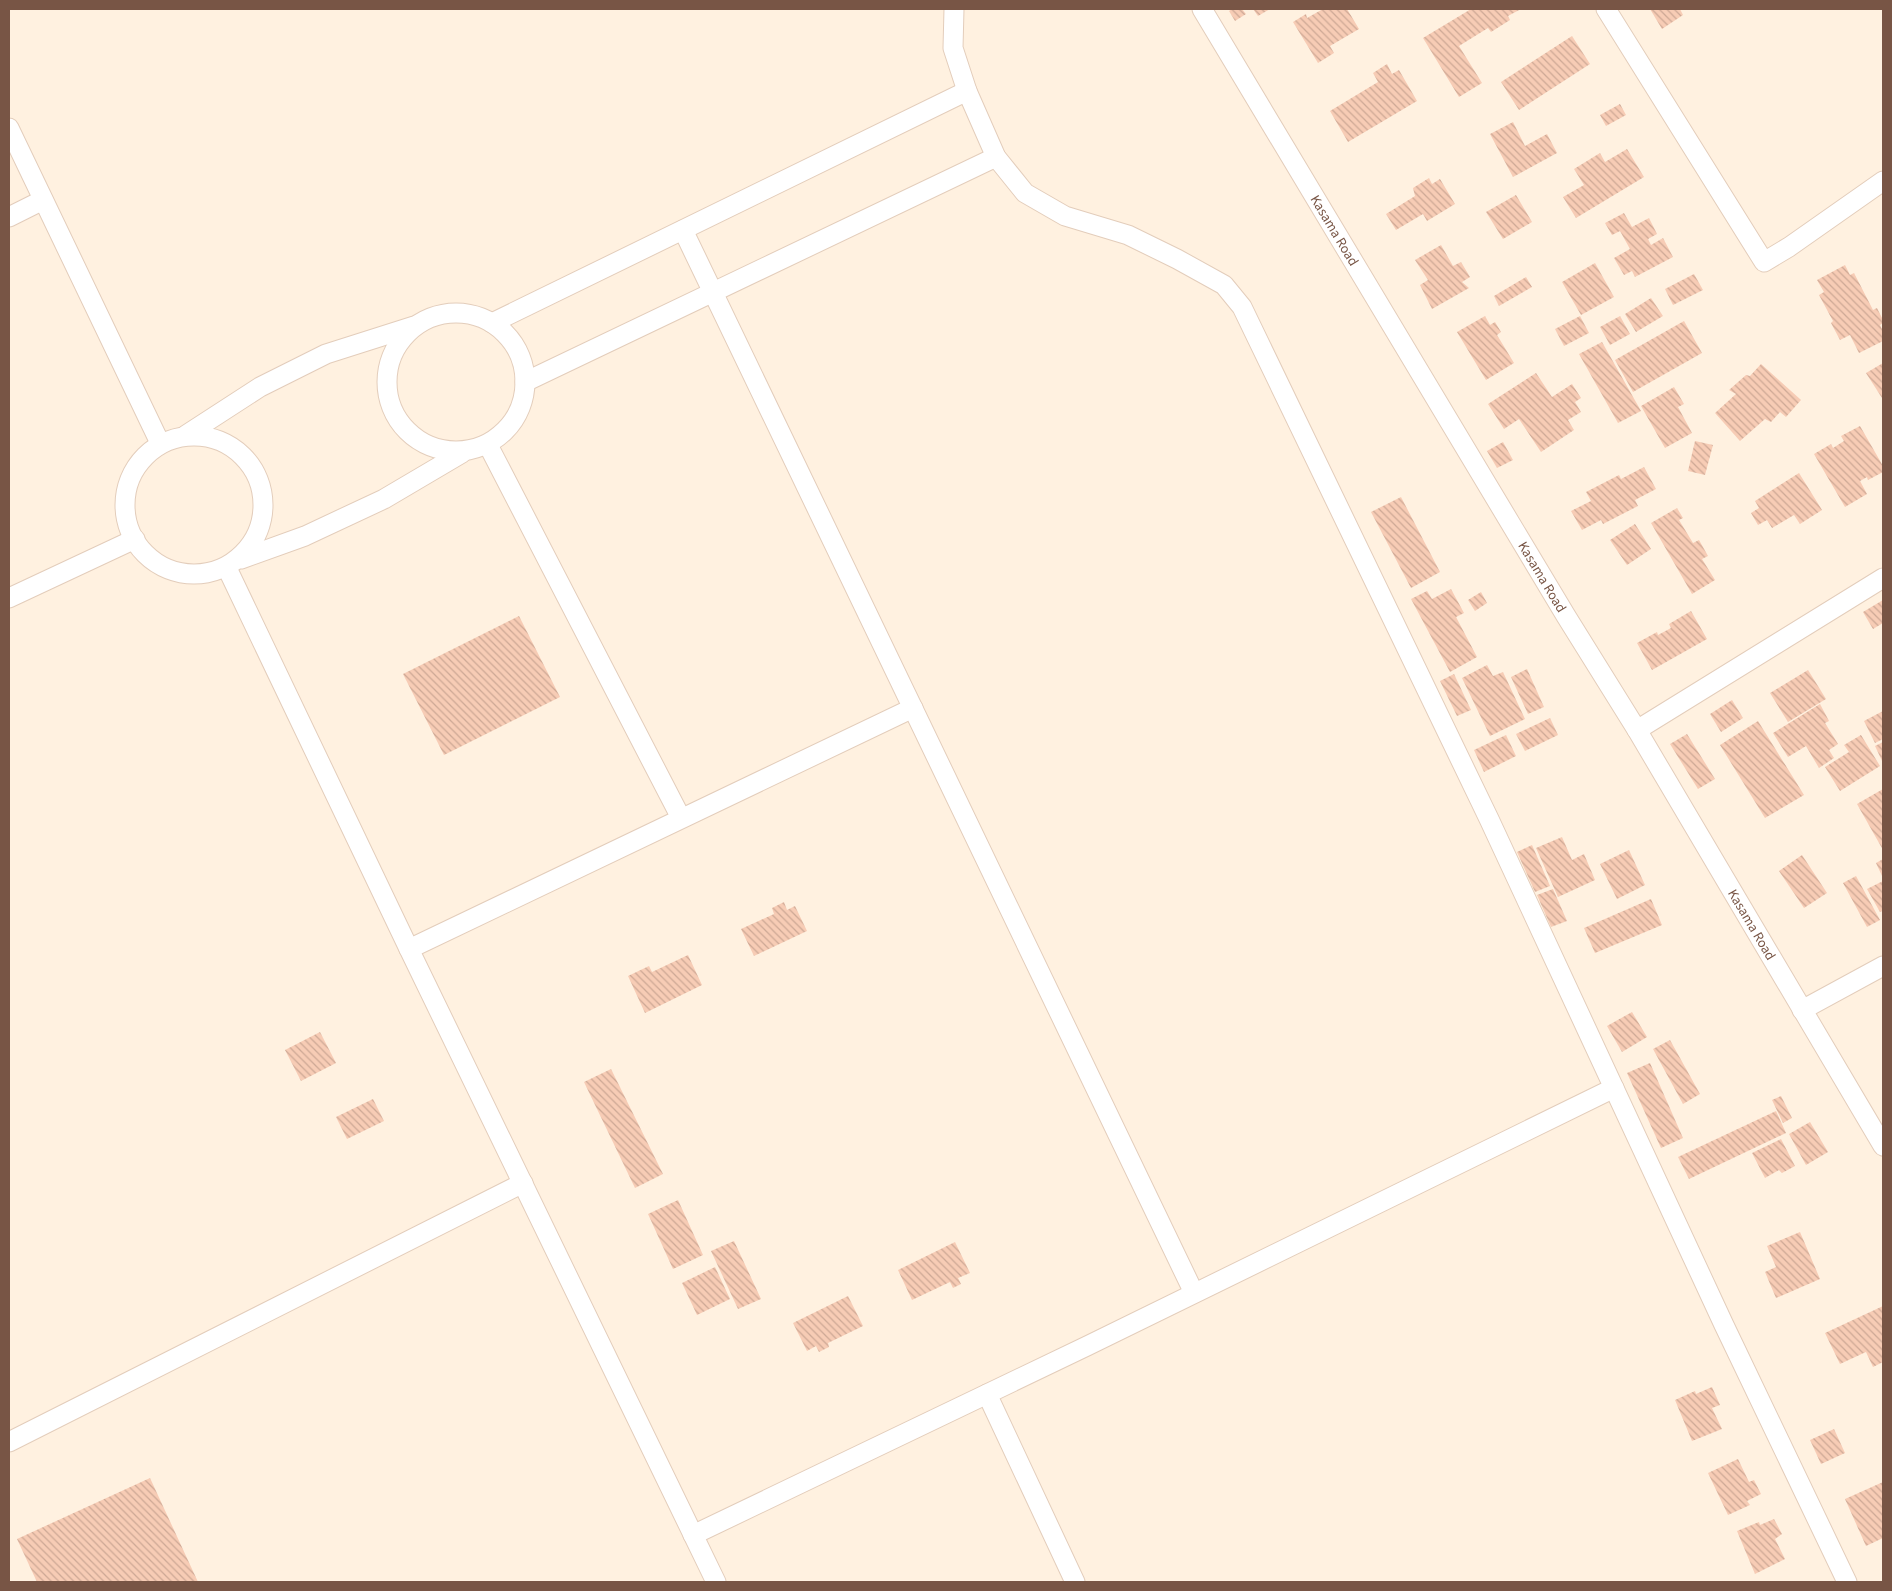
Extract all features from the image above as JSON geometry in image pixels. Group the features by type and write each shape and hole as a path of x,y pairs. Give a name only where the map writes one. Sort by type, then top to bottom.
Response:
{"street":[{"path":"954,9 953,48 967,91 996,157 1025,193 1065,216 1128,235 1177,259 1224,285 1242,307 1489,819 1724,1325 1847,1582"},
{"name":"Kasama Road","path":"1202,9 1566,616 1637,730 1883,1146"},
{"path":"1606,9 1764,262 1789,247 1883,181"},
{"path":"492,324 967,91"},
{"path":"9,128 160,443"},
{"path":"525,382 996,157"},
{"path":"9,217 43,200"},
{"path":"683,230 1194,1293"},
{"path":"452,312 466,313 480,317 503,332 519,355 525,382 523,401 516,419 499,439 476,450 449,452 423,443 411,435 402,424 392,406 387,386 391,359 405,334 415,325 427,318 452,312"},
{"path":"186,435 260,387 326,354 415,325"},
{"path":"232,564 248,551 260,526 263,499 257,479 247,461 226,443 213,438 186,435 160,443 140,461 128,485 126,512 129,526 143,551 153,560 176,572 202,575 215,573 232,564 305,536 384,499 462,452"},
{"path":"488,445 681,818"},
{"path":"9,598 135,539"},
{"path":"232,564 409,949 716,1582"},
{"path":"1637,730 1883,578"},
{"path":"409,949 912,708"},
{"path":"1802,1010 1883,966"},
{"path":"693,1534 987,1394 1614,1088"},
{"path":"9,1442 523,1183"},
{"path":"987,1394 1075,1582"}],"building":[{"path":"1232,9 1242,9 1246,14 1235,21 1229,11"},
{"path":"1253,9 1270,9 1258,16"},
{"path":"1323,9 1347,9 1359,29 1330,46 1334,53 1318,63 1293,22 1306,14 1307,18"},
{"path":"1471,9 1521,9 1508,16 1510,20 1491,32 1488,28 1459,46 1482,83 1459,97 1423,38"},
{"path":"1650,9 1680,9 1683,15 1662,29"},
{"path":"1572,36 1590,64 1519,110 1501,82"},
{"path":"1387,64 1392,74 1399,70 1417,101 1348,142 1330,111 1378,82 1373,73"},
{"path":"1620,104 1626,115 1606,126 1600,115"},
{"path":"1513,122 1525,146 1547,134 1557,153 1513,177 1490,134"},
{"path":"1627,149 1644,177 1576,218 1563,197 1584,185 1574,169 1600,153 1605,162"},
{"path":"1429,178 1432,184 1440,179 1455,204 1427,221 1423,214 1396,230 1386,214 1415,196 1413,188"},
{"path":"1516,195 1532,222 1503,239 1486,212"},
{"path":"1624,213 1632,227 1649,218 1657,234 1648,239 1651,245 1663,238 1673,257 1635,277 1632,271 1624,275 1614,258 1630,249 1620,231 1612,235 1605,223"},
{"path":"1441,245 1453,266 1461,262 1470,277 1462,282 1469,288 1432,309 1420,285 1428,280 1415,260"},
{"path":"1595,263 1614,297 1581,315 1562,282"},
{"path":"1845,265 1850,275 1854,273 1873,310 1877,308 1883,320 1883,323 1880,325 1883,331 1883,341 1859,353 1850,335 1840,340 1831,323 1833,321 1819,295 1824,292 1817,280"},
{"path":"1694,274 1703,290 1673,305 1665,289"},
{"path":"1526,277 1532,287 1499,306 1494,296"},
{"path":"1651,298 1663,316 1636,332 1625,314"},
{"path":"1485,316 1490,325 1495,322 1501,332 1497,335 1514,363 1486,380 1457,332"},
{"path":"1580,316 1589,333 1564,346 1555,329"},
{"path":"1620,316 1630,334 1610,345 1600,327"},
{"path":"1684,321 1702,353 1633,392 1615,360"},
{"path":"1602,342 1641,411 1618,423 1579,354"},
{"path":"1883,363 1883,397 1882,398 1866,373"},
{"path":"1761,364 1801,400 1786,417 1780,412 1771,422 1765,419 1740,441 1715,413 1736,394 1729,390 1746,375 1750,376"},
{"path":"1536,373 1552,397 1572,384 1581,398 1575,402 1581,412 1568,420 1574,430 1541,452 1519,419 1504,429 1488,404"},
{"path":"1674,387 1684,404 1678,407 1692,433 1665,448 1641,406"},
{"path":"1860,426 1883,466 1883,472 1868,480 1867,477 1860,481 1867,494 1845,507 1814,454 1831,444 1833,448 1844,441 1841,436"},
{"path":"1695,441 1713,445 1705,475 1688,471"},
{"path":"1503,442 1513,460 1497,468 1487,451"},
{"path":"1644,467 1656,489 1635,500 1638,506 1603,524 1601,520 1582,530 1571,511 1591,501 1586,492 1619,475 1621,479"},
{"path":"1799,473 1822,510 1800,524 1794,515 1772,528 1767,520 1758,525 1751,513 1759,508 1755,501"},
{"path":"1401,497 1440,572 1411,588 1371,512"},
{"path":"1677,508 1683,518 1679,520 1693,543 1699,540 1708,556 1702,559 1715,580 1692,594 1651,523"},
{"path":"1635,524 1651,549 1627,565 1610,540"},
{"path":"1451,589 1464,613 1456,617 1477,657 1450,672 1411,599 1427,591 1432,599"},
{"path":"1481,592 1487,603 1475,611 1468,600"},
{"path":"1883,600 1883,623 1873,629 1863,612"},
{"path":"1691,611 1707,639 1652,670 1637,643 1657,632 1658,635 1671,628 1669,624"},
{"path":"519,616 560,697 444,755 403,674"},
{"path":"1487,665 1493,676 1503,672 1525,719 1490,736 1462,678"},
{"path":"1527,669 1544,707 1528,714 1511,677"},
{"path":"1808,670 1826,699 1788,722 1770,693"},
{"path":"1454,674 1471,710 1457,716 1440,681"},
{"path":"1732,700 1743,718 1721,732 1710,714"},
{"path":"1820,704 1829,721 1825,723 1838,744 1829,750 1834,758 1819,768 1806,746 1788,757 1773,733"},
{"path":"1883,711 1883,739 1875,743 1864,721"},
{"path":"1550,718 1558,735 1525,751 1516,734"},
{"path":"1758,721 1804,795 1765,818 1720,745"},
{"path":"1687,734 1715,779 1698,789 1670,744"},
{"path":"1506,735 1516,756 1484,772 1474,750"},
{"path":"1861,735 1880,766 1840,791 1825,767 1849,752 1844,745"},
{"path":"1883,742 1883,763 1875,746"},
{"path":"1883,789 1883,850 1857,804"},
{"path":"1562,837 1572,860 1584,854 1595,880 1558,897 1536,848"},
{"path":"1532,845 1550,886 1535,892 1517,852"},
{"path":"1629,850 1645,885 1617,899 1600,864"},
{"path":"1802,855 1827,893 1804,908 1779,871"},
{"path":"1883,859 1883,878 1876,863"},
{"path":"1856,876 1880,920 1867,927 1843,883"},
{"path":"1883,881 1883,911 1880,912 1867,889"},
{"path":"1553,889 1567,921 1551,927 1537,895"},
{"path":"1651,899 1662,925 1595,953 1584,928"},
{"path":"784,902 787,910 795,906 807,931 754,956 741,929 774,914 772,908"},
{"path":"688,955 702,985 645,1013 628,976 649,966 652,972"},
{"path":"1632,1012 1647,1037 1622,1052 1607,1026"},
{"path":"320,1032 336,1063 301,1081 285,1050"},
{"path":"1670,1040 1700,1094 1683,1104 1653,1049"},
{"path":"1650,1063 1683,1138 1661,1148 1627,1073"},
{"path":"611,1069 663,1174 635,1188 584,1082"},
{"path":"1781,1096 1792,1118 1783,1123 1772,1100"},
{"path":"373,1099 384,1121 347,1139 336,1117"},
{"path":"1776,1111 1786,1133 1689,1179 1678,1157"},
{"path":"1810,1122 1828,1152 1806,1165 1789,1134"},
{"path":"1781,1139 1795,1166 1782,1173 1779,1170 1765,1178 1752,1153"},
{"path":"678,1200 703,1255 673,1269 648,1214"},
{"path":"1800,1232 1820,1279 1776,1298 1765,1272 1776,1267 1767,1246"},
{"path":"734,1241 761,1299 738,1309 711,1251"},
{"path":"955,1242 970,1273 958,1278 961,1284 953,1288 950,1282 912,1300 898,1270"},
{"path":"715,1267 730,1299 697,1315 682,1283"},
{"path":"848,1296 863,1326 828,1343 829,1347 819,1352 816,1346 807,1351 793,1323"},
{"path":"1883,1306 1883,1362 1873,1367 1866,1352 1840,1364 1825,1333"},
{"path":"1712,1387 1720,1405 1712,1408 1722,1429 1692,1441 1675,1400 1695,1391 1696,1394"},
{"path":"1834,1429 1845,1453 1821,1464 1810,1440"},
{"path":"1738,1459 1749,1482 1754,1480 1761,1494 1747,1501 1750,1505 1728,1515 1708,1473"},
{"path":"150,1478 198,1582 37,1582 17,1539"},
{"path":"1883,1482 1883,1538 1866,1546 1845,1499"},
{"path":"1774,1519 1782,1534 1775,1539 1785,1559 1755,1574 1737,1531 1759,1522 1760,1525"}]}
